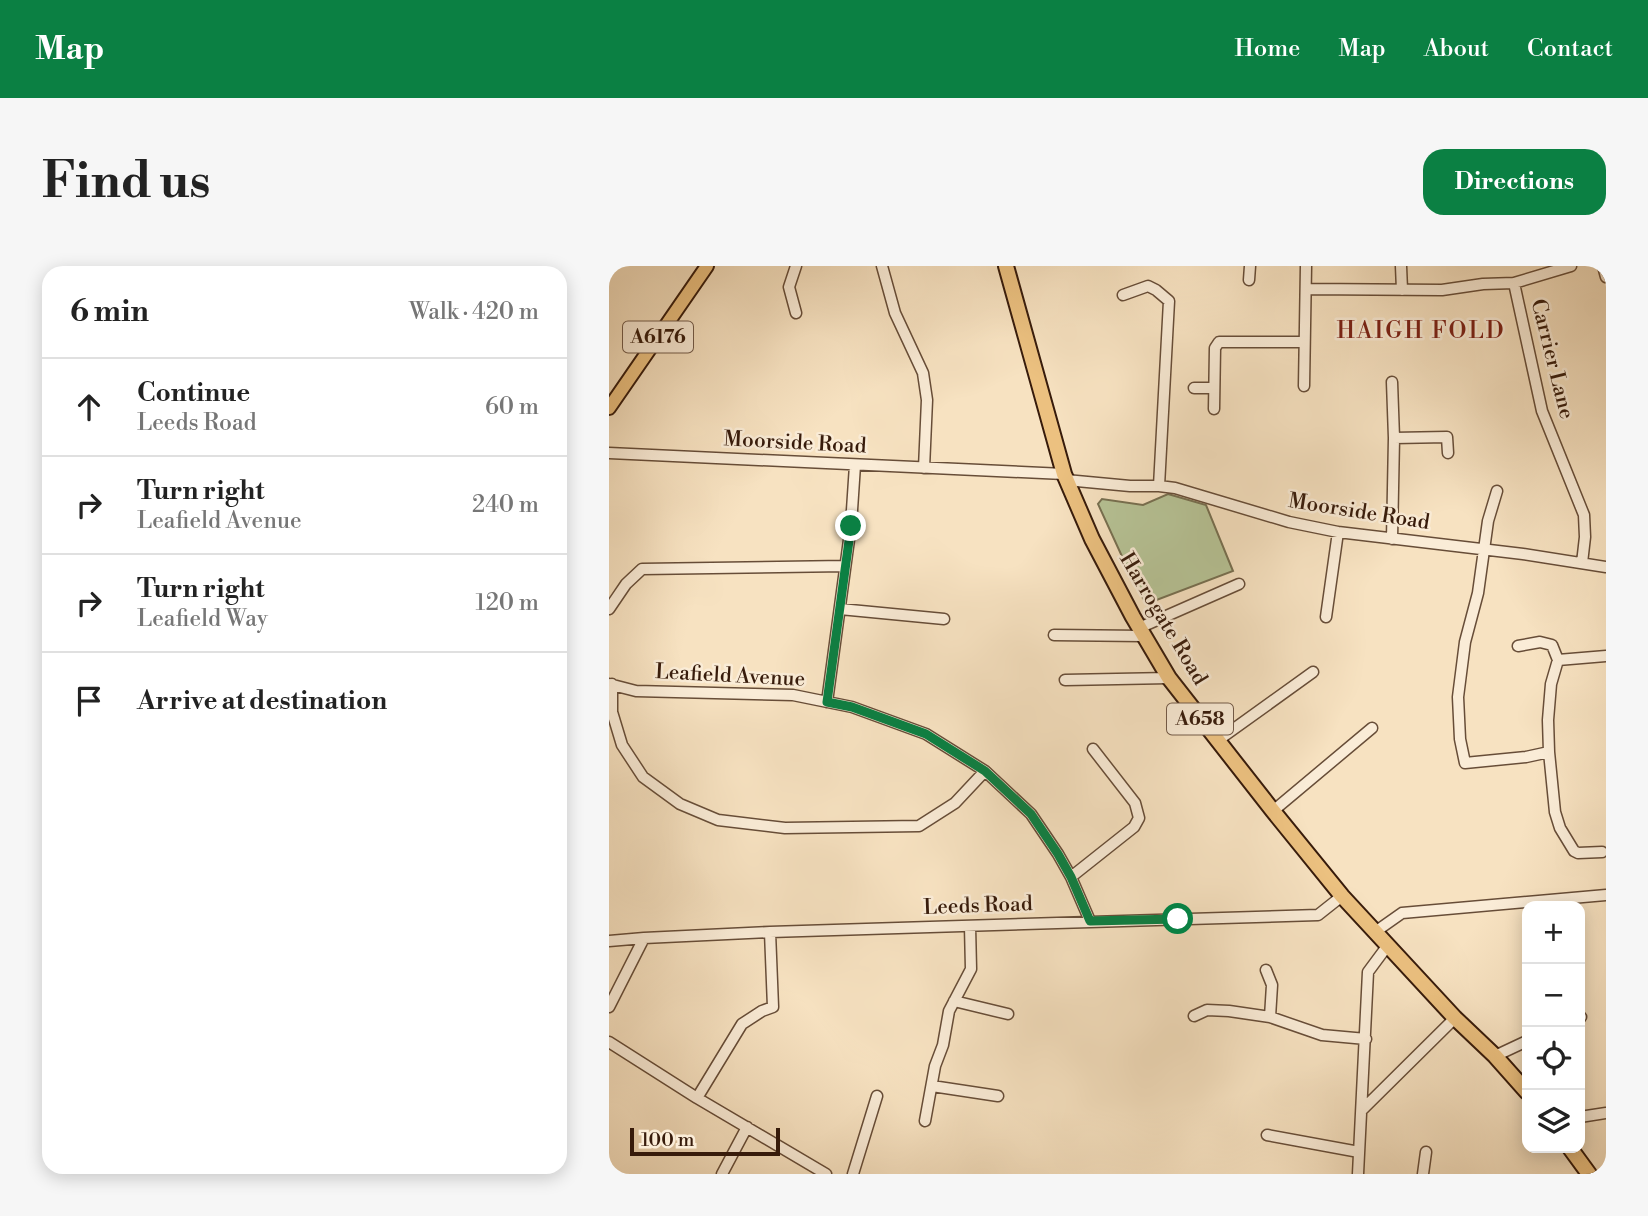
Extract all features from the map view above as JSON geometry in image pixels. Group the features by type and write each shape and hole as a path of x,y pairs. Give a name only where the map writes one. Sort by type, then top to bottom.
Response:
{"highway":[{"name":"Harrogate Road","path":"1006,266 1065,477 1092,539 1141,632 1169,678 1342,896 1525,1090"},
{"path":"1574,1153 1589,1174"}],"main road":[{"name":"A6176","path":"609,408 707,266"}],"street":[{"path":"796,266 789,287 796,313"},
{"path":"882,266 895,313 923,373 927,400 923,468"},
{"path":"1249,280 1250,266"},
{"path":"1304,386 1306,266"},
{"path":"1401,266 1402,290"},
{"path":"1306,289 1442,290 1514,283 1571,266"},
{"path":"1603,266 1606,277"},
{"name":"Carrier Lane","path":"1514,283 1542,411 1584,515 1582,563"},
{"path":"1123,295 1148,286 1169,301 1159,486"},
{"path":"1214,409 1215,348 1219,342 1304,342"},
{"path":"1392,382 1392,539"},
{"path":"1194,388 1214,388"},
{"path":"1394,438 1447,437 1448,453"},
{"name":"Moorside Road","path":"609,453 923,468 1065,477 1130,486 1159,486 1175,488 1289,522 1338,532 1606,567"},
{"path":"827,702 851,526 855,466"},
{"path":"1497,491 1488,521 1478,593 1465,642 1458,697 1460,739 1465,763 1549,752"},
{"path":"1326,617 1338,532"},
{"path":"609,609 626,584 642,569 845,566"},
{"path":"1054,635 1141,632 1239,584"},
{"path":"839,609 944,619"},
{"path":"1518,646 1540,642 1552,645 1558,660 1551,684 1548,720 1555,812 1560,828 1574,851 1602,852"},
{"path":"1558,660 1606,656"},
{"path":"1217,741 1313,672"},
{"path":"1065,680 1169,678"},
{"path":"611,684 612,712 622,745 643,777 680,804 718,820 785,828 919,826 955,803 985,771"},
{"name":"Leafield Avenue","path":"611,684 636,691 793,695 852,707 926,734 985,771 1031,814 1071,877 1090,921"},
{"path":"1273,811 1372,728"},
{"path":"1071,877 1134,827 1139,818 1135,803 1093,749"},
{"path":"1375,932 1402,913 1606,895"},
{"name":"Leeds Road","path":"609,941 770,932 1318,915 1342,896"},
{"path":"925,1121 949,1011 971,969 970,926"},
{"path":"697,1098 741,1024 773,1007 770,932"},
{"path":"609,1006 644,938"},
{"path":"1359,1174 1368,972 1388,945"},
{"path":"1266,970 1272,985 1270,1017"},
{"path":"954,1001 1008,1014"},
{"path":"1194,1016 1207,1010 1270,1017 1322,1035 1366,1040"},
{"path":"1362,1110 1455,1018"},
{"path":"609,1042 819,1172"},
{"path":"1495,1056 1522,1043"},
{"path":"932,1086 998,1096"},
{"path":"853,1174 877,1096"},
{"path":"1585,1116 1606,1113"},
{"path":"722,1174 747,1127"},
{"path":"1267,1135 1359,1152"},
{"path":"1423,1174 1426,1152"}],"green space":[{"path":"1168,494 1206,505 1233,571 1146,604 1098,504 1102,499 1143,505"}],"district":[{"name":"HAIGH FOLD","path":"1421,331"}],"route":[{"path":"851,526 827,702 852,707 926,734 985,771 1031,814 1071,877 1090,921 1178,919"}]}
